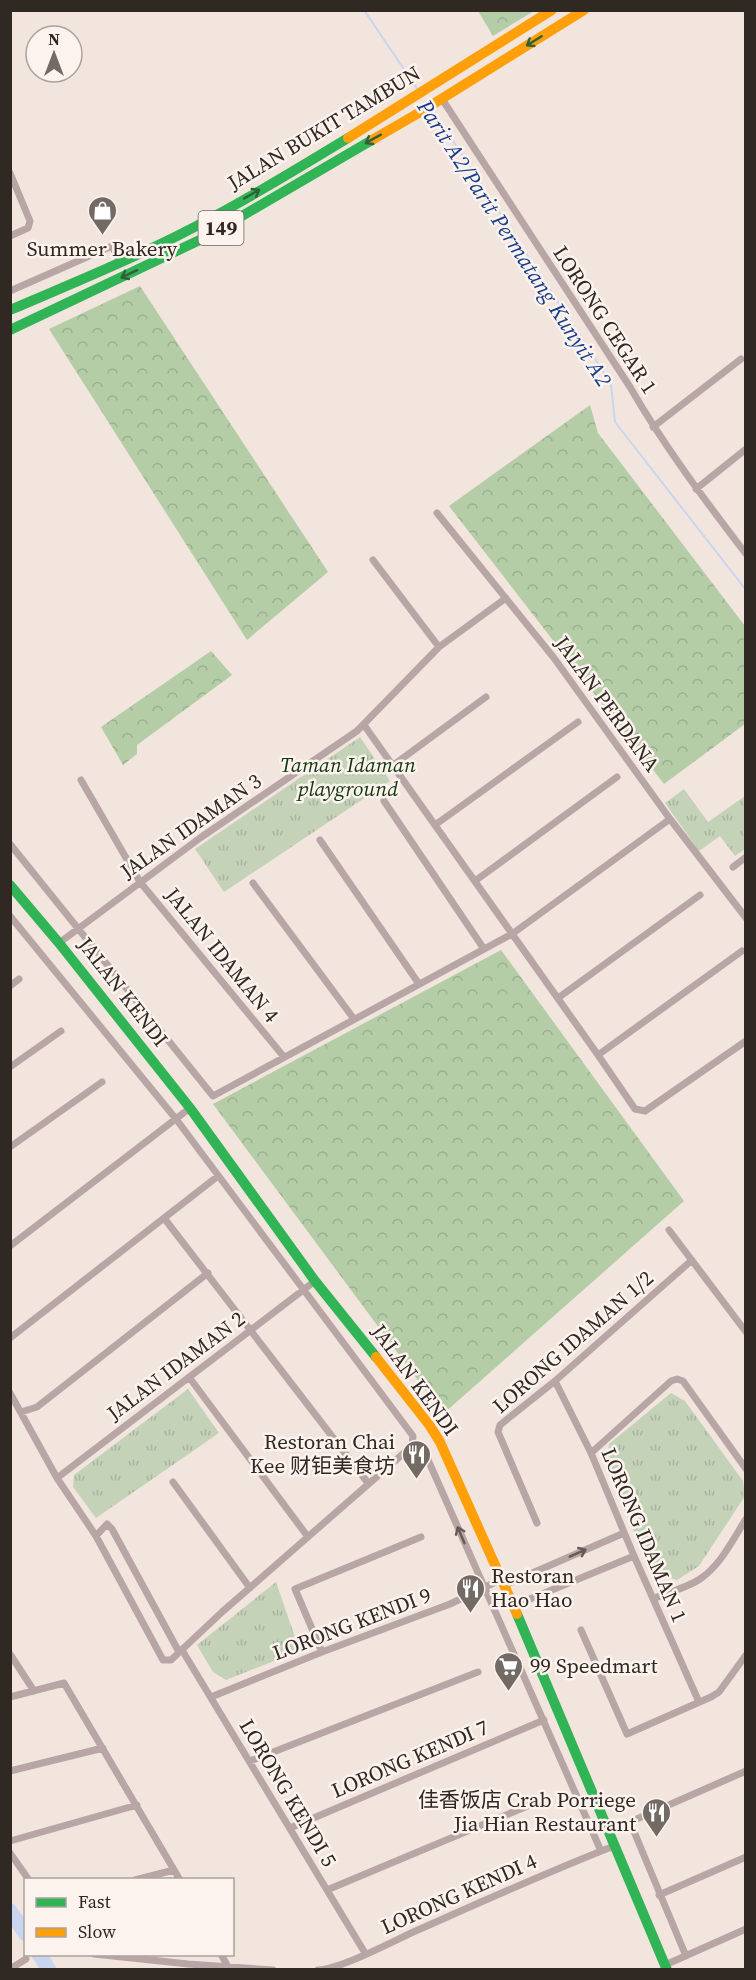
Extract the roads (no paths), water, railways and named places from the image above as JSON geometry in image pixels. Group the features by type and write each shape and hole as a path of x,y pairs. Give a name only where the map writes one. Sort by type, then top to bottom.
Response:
{"main road":[{"name":"JALAN BUKIT TAMBUN","path":"10,310 200,224 357,132 552,10"},
{"name":"JALAN BUKIT TAMBUN","path":"10,330 206,237 424,110 584,10"},
{"name":"JALAN KENDI","path":"10,885 15,898 59,943 190,1108 315,1281 430,1426 440,1442 504,1582 666,1967"}],"street":[{"name":"LORONG CEGAR 1","path":"440,100 623,377 653,427 696,489 745,553"},
{"path":"10,172 30,221 28,228 10,236"},
{"path":"10,291 112,246 120,262"},
{"path":"653,427 741,359"},
{"path":"696,489 746,449"},
{"name":"JALAN PERDANA","path":"437,513 554,658 670,819 746,918"},
{"path":"373,560 439,647"},
{"name":"JALAN IDAMAN 3","path":"59,943 140,882 364,725 439,647 506,598"},
{"path":"392,766 486,696"},
{"path":"435,825 578,722"},
{"path":"364,725 635,1109 645,1111 746,1041"},
{"path":"475,881 617,777"},
{"name":"JALAN IDAMAN 4","path":"81,780 140,882 284,1058"},
{"path":"384,801 484,948"},
{"path":"284,1058 512,934 670,819"},
{"path":"320,840 419,984"},
{"name":"JALAN KENDI","path":"10,844 213,1096 284,1058"},
{"path":"733,867 746,857"},
{"path":"253,883 354,1019"},
{"path":"558,998 700,895"},
{"name":"JALAN KENDI","path":"10,916 176,1119 413,1436 412,1446 368,1483"},
{"path":"598,1055 742,951"},
{"path":"10,986 19,980"},
{"path":"10,1067 61,1031"},
{"path":"10,1147 102,1082"},
{"path":"10,1246 190,1108"},
{"path":"10,1338 218,1176"},
{"path":"10,1393 57,1478 96,1536 163,1660 171,1660 368,1483 164,1218"},
{"path":"669,1230 746,1332"},
{"name":"LORONG IDAMAN 1/2","path":"537,1523 498,1432 500,1425 555,1382 692,1260"},
{"path":"21,1412 38,1407 208,1273"},
{"name":"JALAN IDAMAN 2","path":"57,1478 315,1281"},
{"path":"189,1377 308,1537"},
{"path":"591,1453 671,1381 678,1379 683,1381 746,1469"},
{"name":"LORONG IDAMAN 1","path":"555,1382 591,1453 699,1702"},
{"name":"JALAN KENDI","path":"425,1453 601,1851"},
{"path":"173,1482 250,1588"},
{"path":"653,1599 699,1580 708,1573 716,1565 746,1519"},
{"name":"LORONG KENDI 5","path":"96,1536 107,1524 112,1529 181,1651 365,1953"},
{"name":"LORONG KENDI 9","path":"211,1697 322,1652 450,1605 484,1588 624,1533"},
{"path":"322,1652 295,1589 421,1538"},
{"path":"513,1606 634,1556"},
{"path":"580,1630 627,1734 719,1692 746,1655"},
{"path":"10,1654 34,1691"},
{"path":"250,1761 478,1672"},
{"path":"10,1697 64,1683 138,1805 179,1878"},
{"name":"LORONG KENDI 7","path":"290,1828 544,1720"},
{"path":"10,1771 103,1748"},
{"path":"607,1829 630,1822 746,1771"},
{"path":"327,1890 537,1802"},
{"path":"10,1841 138,1805"},
{"path":"630,1822 686,1956"},
{"name":"LORONG KENDI 4","path":"318,1970 365,1953 565,1865 614,1846"},
{"path":"10,1853 28,1878"},
{"path":"659,1895 746,1857"},
{"path":"143,1878 174,1870"},
{"path":"666,1967 746,1929"},
{"path":"115,1956 273,1970"},
{"path":"222,1956 228,1967"},
{"path":"10,1969 26,1959"}],"waterway":[{"name":"Parit A2/Parit Permatang Kunyit A2","path":"364,10 418,90"},
{"name":"Parit A2/Parit Permatang Kunyit A2","path":"432,109 611,385 615,422 746,590"},
{"path":"10,1911 24,1931"},
{"path":"40,1956 49,1970"}],"place":[{"name":"Summer Bakery","path":"102,236"},
{"name":"Restoran Chai Kee 财钜美食坊","path":"416,1480"},
{"name":"Restoran Hao Hao","path":"470,1614"},
{"name":"99 Speedmart","path":"509,1692"},
{"name":"佳香饭店 Crab Porriege Jia Hian Restaurant","path":"657,1838"}],"park label":[{"name":"Taman Idaman playground","path":"348,777"}]}
